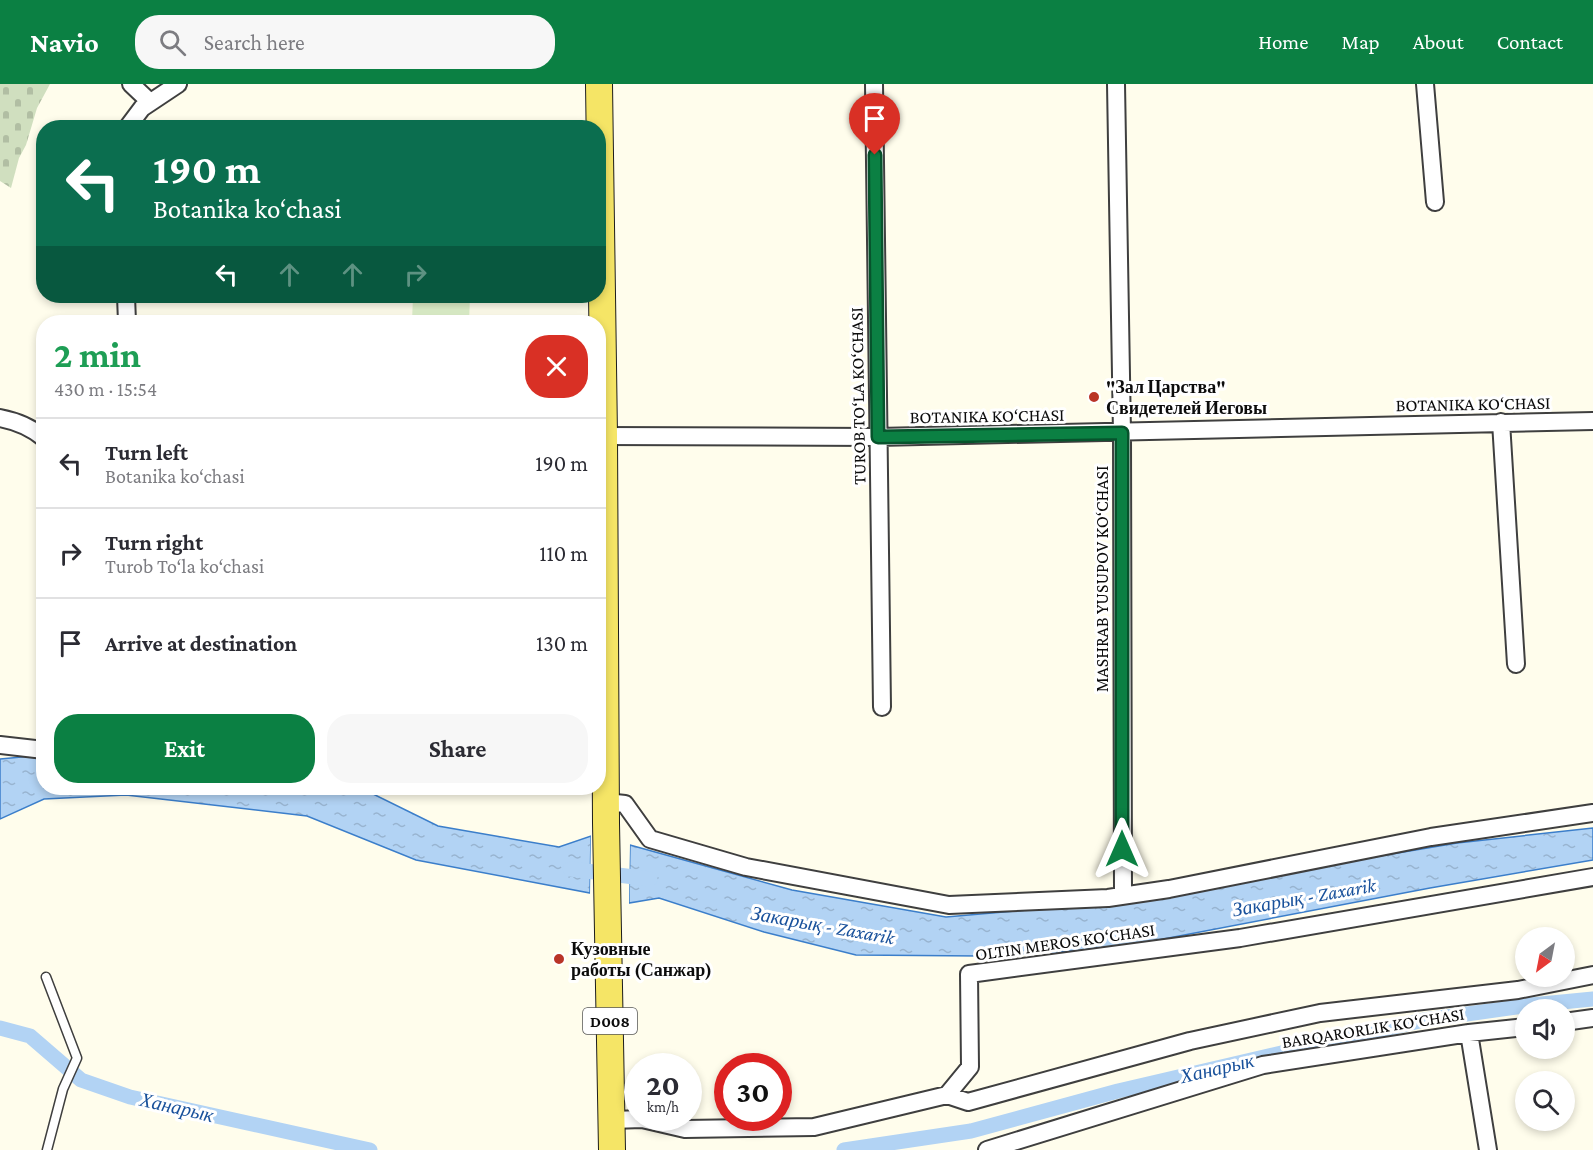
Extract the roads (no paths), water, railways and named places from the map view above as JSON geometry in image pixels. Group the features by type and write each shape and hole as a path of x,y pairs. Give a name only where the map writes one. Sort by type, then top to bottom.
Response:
{"main road":[{"name":"D008","path":"599,84 599,120"},
{"name":"D008","path":"606,795 612,1150"}],"street":[{"path":"131,84 150,102"},
{"path":"132,120 150,102 178,84"},
{"name":"TUROB TO‘LA KO‘CHASI","path":"874,84 882,707"},
{"name":"MASHRAB YUSUPOV KO‘CHASI","path":"1116,84 1122,433 1122,895"},
{"path":"1425,84 1435,202"},
{"path":"0,418 21,424 36,433"},
{"name":"BOTANIKA KO‘CHASI","path":"606,436 878,437 1593,421"},
{"path":"1501,422 1516,663"},
{"path":"0,745 36,749"},
{"path":"606,813 625,804 650,839 746,867 949,904 1098,898 1169,889 1431,837 1593,813"},
{"name":"OLTIN MEROS KO‘CHASI","path":"947,1095 970,1067 969,974 1240,938 1593,877"},
{"path":"612,1120 642,1119 685,1129 814,1127 947,1095 968,1102 1190,1041 1320,1013 1518,990 1593,975"},
{"path":"1575,1020 1593,1018"},
{"name":"BARQARORLIK KO‘CHASI","path":"987,1150 1263,1065 1469,1033 1515,1028"},
{"path":"1469,1033 1488,1150"}],"lane":[{"path":"45,977 77,1058 63,1089 47,1150"}],"water":[{"path":"36,756 36,795 126,795 44,799 0,819 0,759"},
{"path":"126,795 375,795 438,826 559,847 591,836 590,893 416,860 307,816"},
{"path":"1593,828 1593,860 1430,888 1111,949 980,956 856,955 764,932 659,898 629,903 630,845 792,890 946,917 1075,906 1107,907 1291,871 1457,843"}],"waterway":[{"name":"Закарық - Zaxarik","path":"570,869 650,879"},
{"name":"Ханарык","path":"844,1150 971,1131 1118,1091 1424,1020 1593,999"},
{"name":"Ханарык","path":"0,1028 30,1036 81,1080 130,1097 370,1150"}],"place":[{"name":"\"Зал Царства\" Свидетелей Иеговы","path":"1094,397"},
{"name":"Кузовные работы (Санжар)","path":"559,959"}]}
